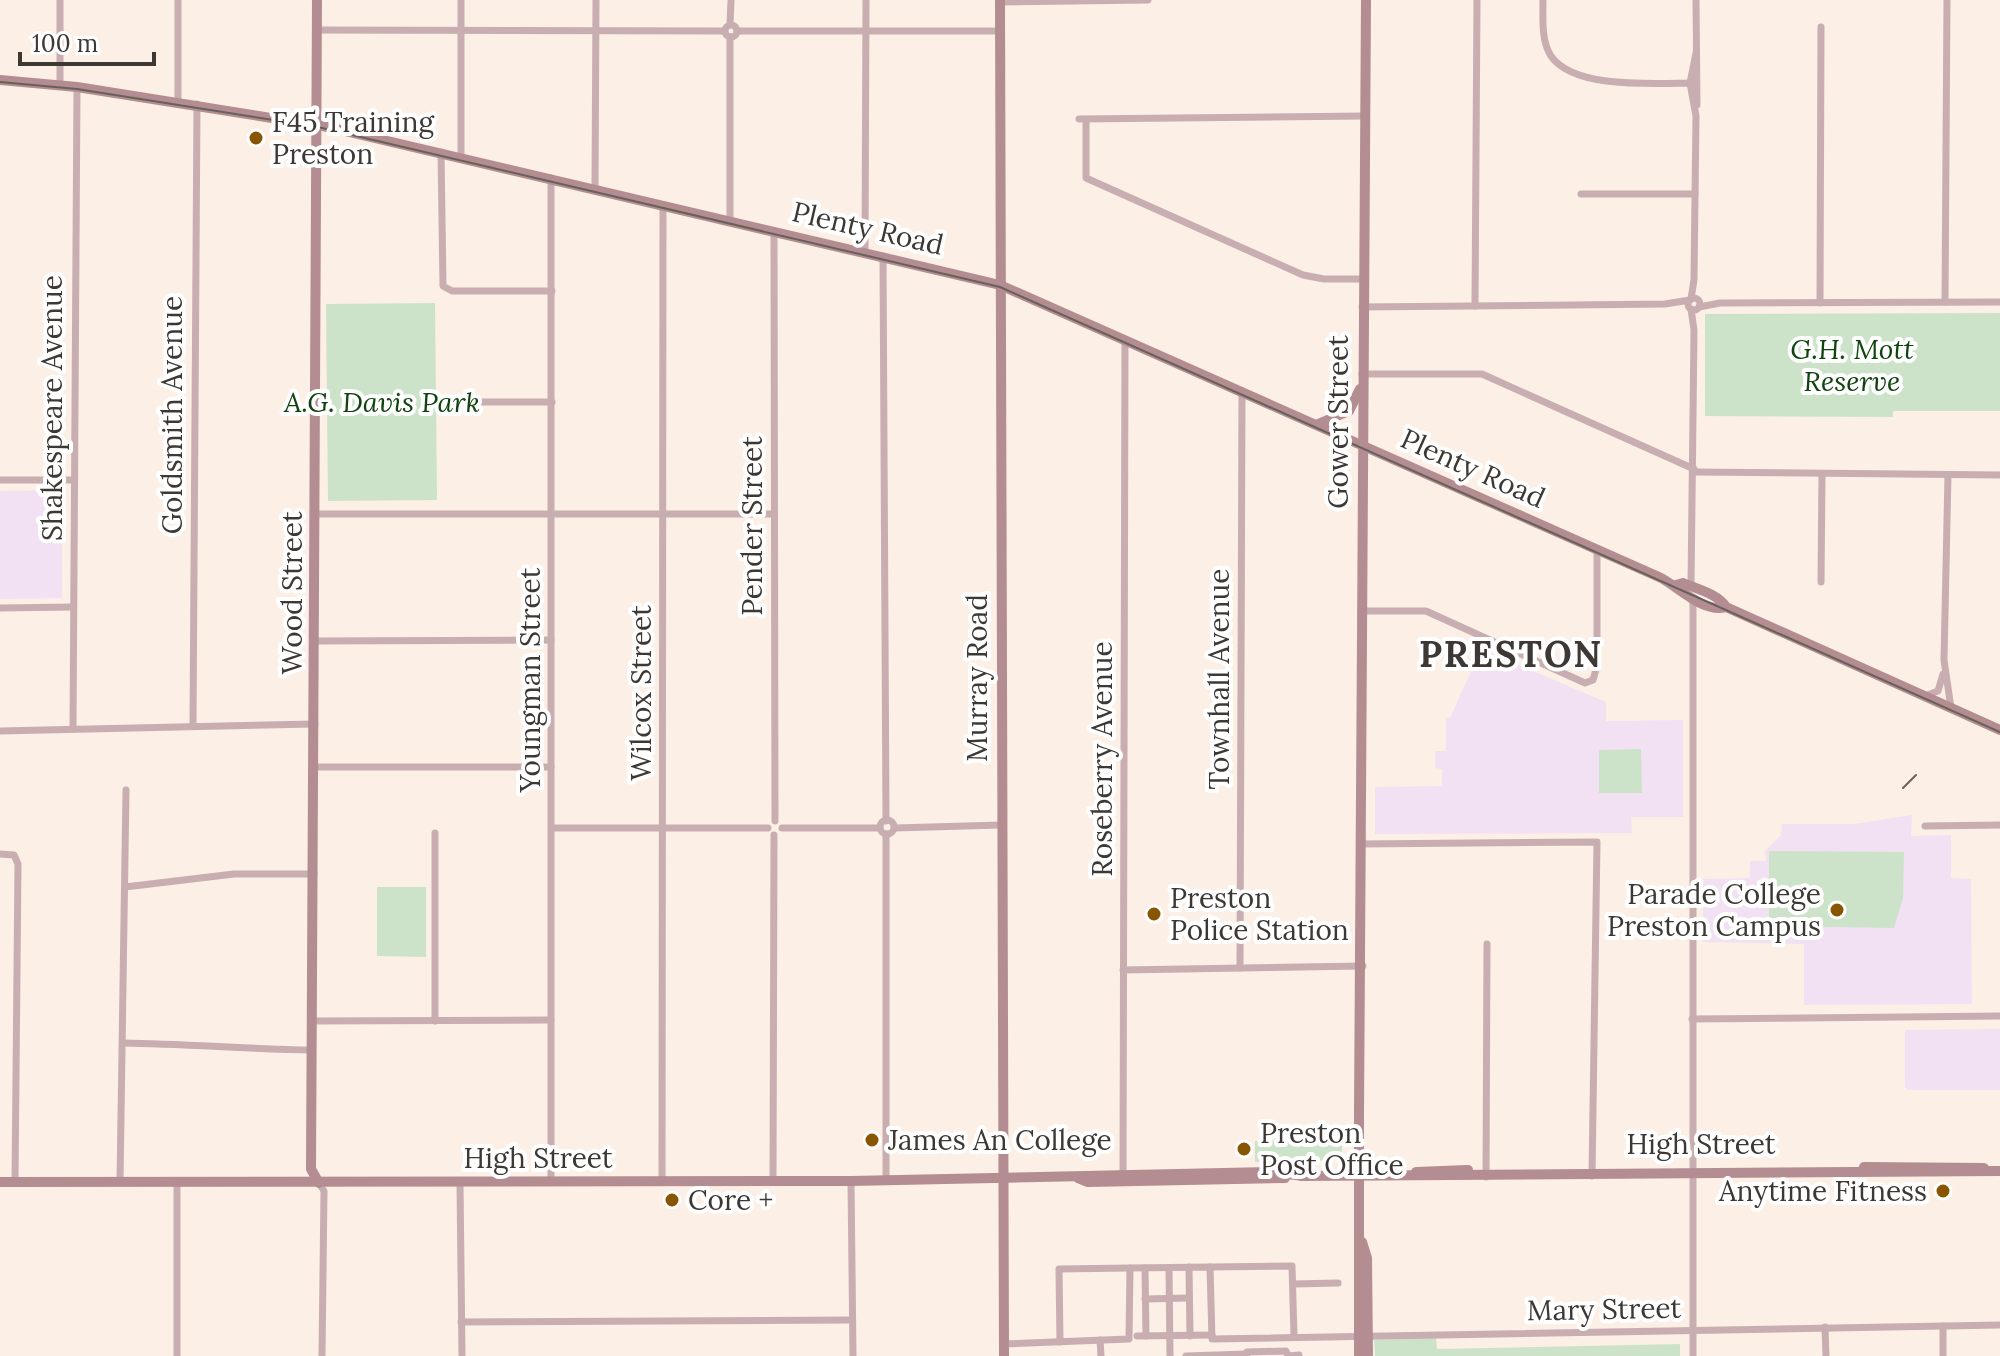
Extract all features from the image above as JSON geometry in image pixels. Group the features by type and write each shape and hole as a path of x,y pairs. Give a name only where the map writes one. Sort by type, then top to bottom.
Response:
{"main road":[{"name":"Wood Street","path":"317,0 311,1169 319,1183"},
{"name":"Gower Street","path":"1363,1335 1358,1260 1361,1241 1357,859 1360,844 1366,0"},
{"name":"Murray Road","path":"1000,1 1003,1350"},
{"name":"Plenty Road","path":"0,80 77,87 318,125 1000,285 1597,549 1676,585 1679,591 1692,592 1719,609 1726,607 2000,730"},
{"path":"1318,424 1349,411 1362,378"},
{"name":"High Street","path":"0,1182 851,1181 1269,1172 1305,1176 2000,1171"},
{"path":"1359,1356 1363,1335"},
{"path":"1363,1335 1368,1356"}],"street":[{"path":"60,0 60,85"},
{"path":"178,0 178,102"},
{"path":"461,0 461,157"},
{"path":"595,189 596,0"},
{"path":"730,220 728,31 731,0"},
{"path":"865,252 866,0"},
{"path":"1000,1 1148,0"},
{"path":"1475,306 1477,0"},
{"path":"1543,0 1543,27 1550,55 1567,72 1591,80 1693,83"},
{"path":"1693,1356 1692,592 1696,116 1693,83 1696,0"},
{"path":"1945,302 1947,0"},
{"path":"1820,303 1821,27"},
{"path":"317,30 1000,31"},
{"name":"Shakespeare Avenue","path":"73,729 77,87"},
{"name":"Goldsmith Avenue","path":"193,725 197,104"},
{"path":"1363,279 1324,279 1303,275 1086,178 1083,120 1365,116"},
{"path":"441,152 443,286 452,291 552,291"},
{"name":"Youngman Street","path":"551,178 551,1182"},
{"path":"1581,194 1695,194"},
{"name":"Wilcox Street","path":"662,1181 663,205"},
{"name":"Pender Street","path":"774,231 775,821"},
{"path":"883,256 886,1180"},
{"path":"1362,307 2000,302"},
{"name":"Roseberry Avenue","path":"1123,1177 1125,338"},
{"path":"1362,378 1482,374 1693,470 2000,475"},
{"name":"Townhall Avenue","path":"1240,968 1242,391"},
{"path":"444,402 552,402"},
{"path":"1821,582 1822,474"},
{"path":"1925,696 1939,689 1944,660 1948,475"},
{"path":"0,480 73,480"},
{"path":"316,514 774,514"},
{"path":"1361,611 1426,611 1585,683 1593,680 1597,666 1597,549"},
{"path":"0,608 73,607"},
{"path":"315,641 551,640"},
{"path":"1944,660 1951,708"},
{"path":"0,731 315,724"},
{"path":"314,767 551,767"},
{"path":"120,1182 126,790"},
{"path":"773,1181 771,831 775,821 782,828"},
{"path":"552,828 771,831 782,828 1001,825"},
{"path":"1925,826 2000,825"},
{"path":"435,833 435,1021"},
{"path":"1360,844 1597,842 1592,1172"},
{"path":"0,854 14,855 18,864 15,1182"},
{"path":"125,887 234,874 314,874"},
{"path":"1486,1174 1487,944"},
{"path":"1123,970 1359,966"},
{"path":"1692,1019 2000,1016"},
{"path":"313,1021 551,1020"},
{"path":"123,1043 188,1044 215,1049 312,1050"},
{"path":"851,1181 853,1356"},
{"path":"177,1182 177,1356"},
{"path":"319,1183 324,1191 322,1356"},
{"path":"460,1183 462,1356"},
{"path":"1060,1342 1059,1269 1292,1266 1294,1336"},
{"path":"1189,1267 1186,1356 1286,1351 1288,1356 1299,1355"},
{"path":"1210,1267 1212,1335"},
{"path":"1003,1350 1060,1342 1129,1339 1130,1268"},
{"path":"1145,1268 1145,1299 1189,1298"},
{"path":"1169,1268 1170,1356"},
{"path":"1169,1283 1189,1283"},
{"path":"1293,1284 1338,1283"},
{"name":"Mary Street","path":"1145,1299 1142,1336 1212,1335 1212,1339 2000,1325"},
{"path":"461,1322 852,1320"},
{"path":"1943,1326 1943,1356"},
{"path":"1825,1327 1826,1356"},
{"path":"1100,1340 1101,1356"}],"shaded area":[{"path":"62,490 62,598 0,599 0,491"},
{"path":"1481,649 1606,702 1606,721 1683,720 1683,817 1631,817 1632,833 1375,834 1375,787 1442,786 1442,769 1435,768 1435,751 1446,751 1446,718 1450,718"},
{"name":"Parade College Preston Campus","path":"1912,815 1911,836 1951,835 1951,878 1971,879 1972,1004 1804,1005 1804,944 1703,942 1703,879 1750,878 1750,861 1766,861 1765,851 1781,835 1782,824 1854,824"},
{"path":"2000,1029 2000,1090 1908,1090 1905,1087 1905,1030"}],"green space":[{"name":"A.G. Davis Park","path":"435,303 437,500 328,501 326,304"},
{"name":"G.H. Mott Reserve","path":"2000,313 2000,411 1893,411 1893,417 1705,416 1705,314"},
{"path":"1641,749 1642,793 1599,793 1599,750"},
{"path":"1769,851 1904,852 1903,898 1894,928 1769,926"},
{"path":"377,887 426,887 426,957 377,956"},
{"path":"1342,1140 1342,1160 1255,1162 1255,1141"},
{"path":"1436,1338 1437,1349 1680,1344 1680,1356 1375,1356 1374,1340"}],"tram line":[{"path":"0,82 77,89 318,127 1000,287 2000,732"},
{"path":"1903,788 1916,775"}],"place":[{"name":"F45 Training Preston","path":"256,138"},
{"name":"Parade College Preston Campus","path":"1837,910"},
{"name":"Preston Police Station","path":"1154,914"},
{"name":"James An College","path":"872,1140"},
{"name":"Preston Post Office","path":"1244,1149"},
{"name":"Anytime Fitness","path":"1943,1191"},
{"name":"Core +","path":"672,1200"}],"district":[{"name":"PRESTON","path":"1511,654"}]}
